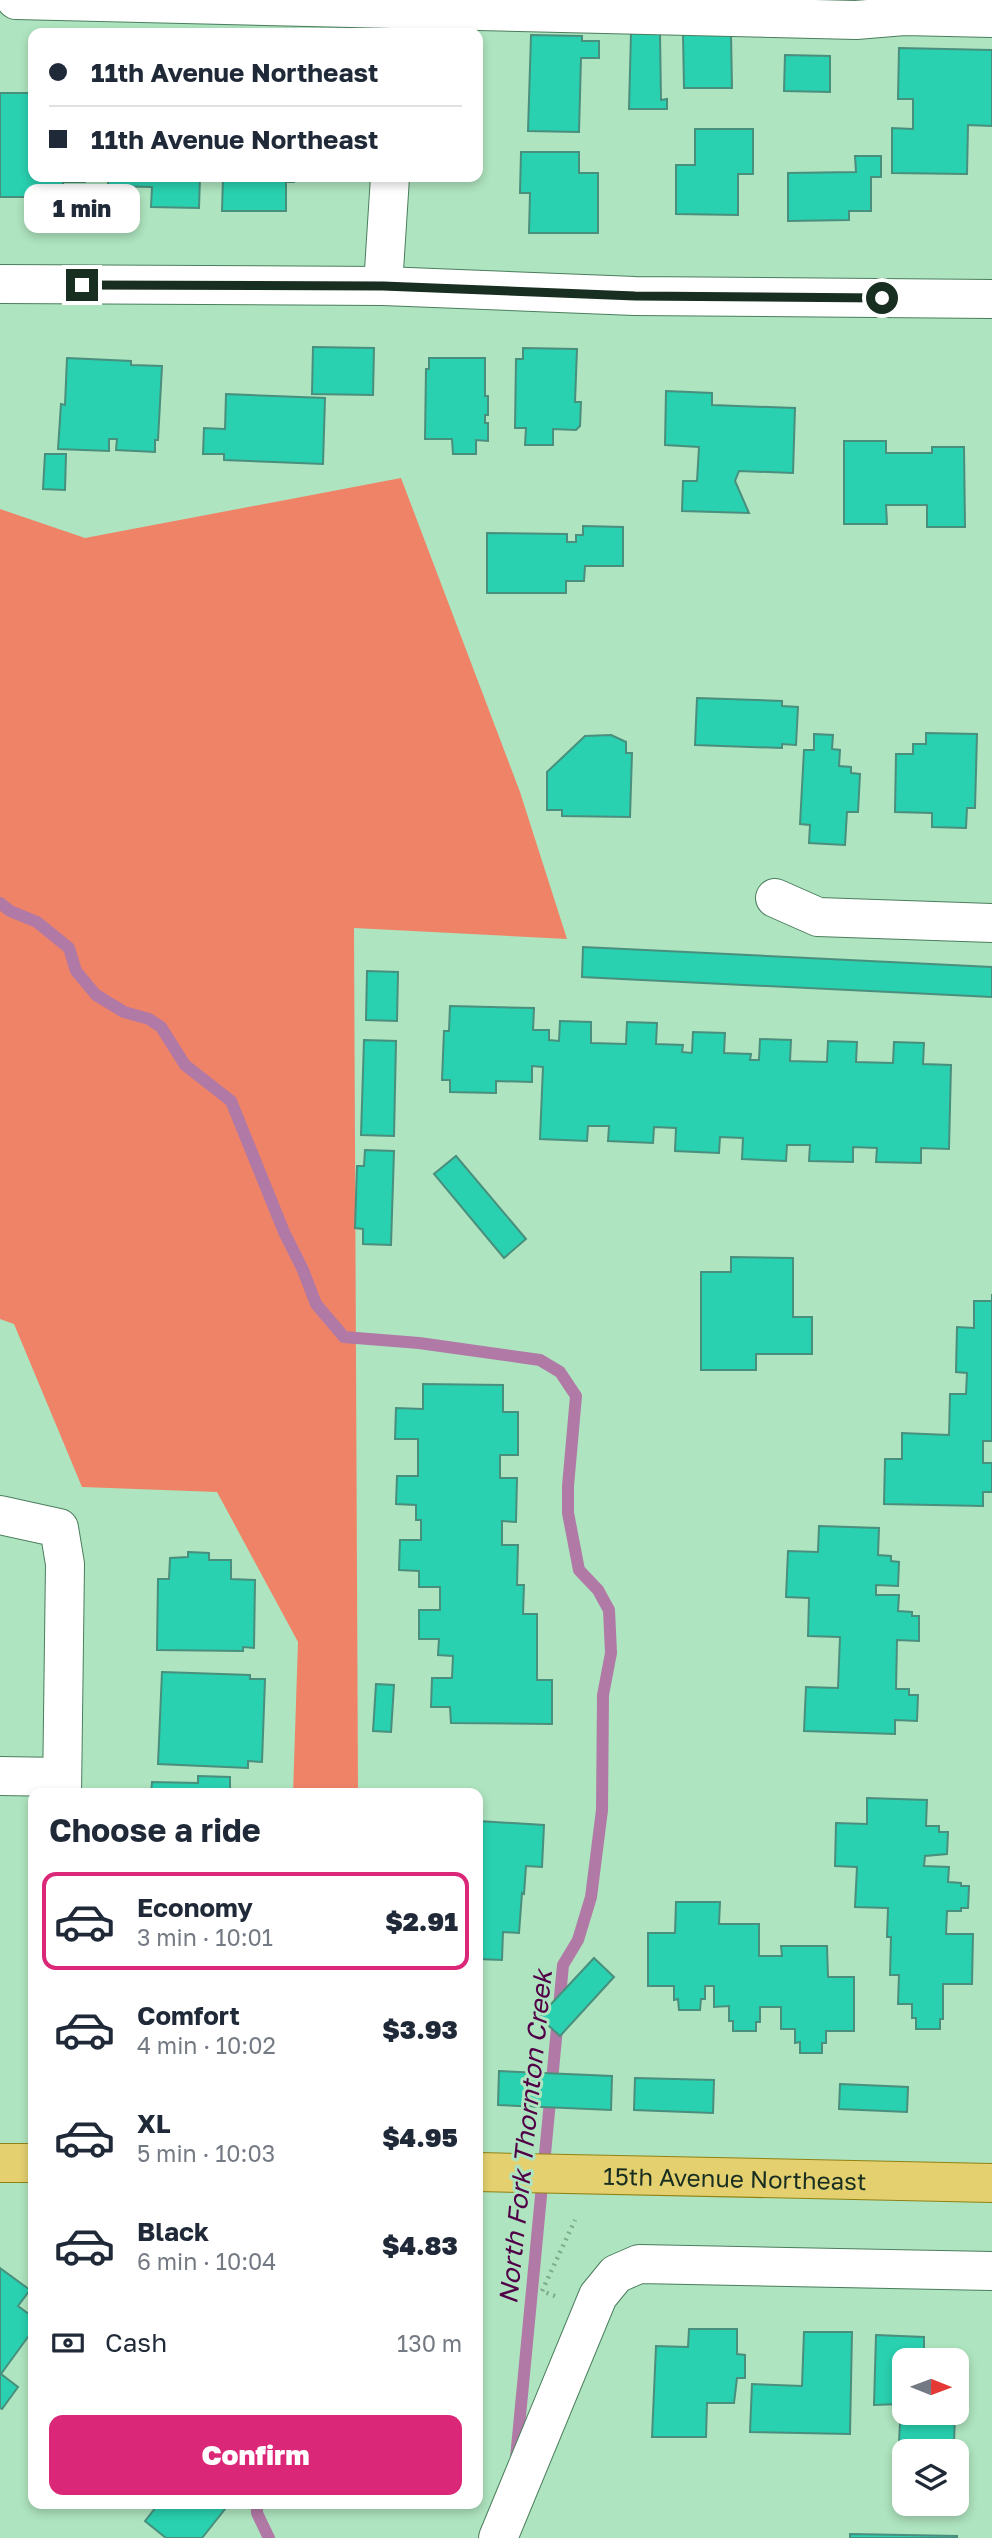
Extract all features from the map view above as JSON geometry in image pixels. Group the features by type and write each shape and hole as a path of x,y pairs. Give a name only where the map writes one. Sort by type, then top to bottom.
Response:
{"main road":[{"path":"0,2163 28,2163"},
{"name":"15th Avenue Northeast","path":"483,2172 992,2183"}],"street":[{"path":"16,0 400,14 856,20 904,16 992,18"},
{"path":"383,286 390,182"},
{"path":"0,284 383,286 635,296 992,299"},
{"path":"775,898 818,917 992,923"},
{"path":"0,1516 59,1528 65,1564 62,1786 0,1776"},
{"path":"498,2538 598,2296 616,2274 639,2264 992,2272"}],"path":[{"path":"566,2301 542,2291 575,2220"}],"shaded area":[{"path":"401,478 520,792 567,939 354,928 358,1788 293,1788 298,1642 217,1492 82,1487 14,1324 0,1319 0,509 85,538"}],"building":[{"path":"631,33 660,33 661,100 667,99 667,109 629,109"},
{"path":"683,34 731,34 732,88 684,88"},
{"path":"531,35 582,36 582,41 599,41 599,58 581,58 579,132 528,131"},
{"path":"899,48 992,50 992,126 968,125 967,174 892,173 892,128 913,129 913,99 898,99"},
{"path":"785,55 830,56 830,92 784,91"},
{"path":"0,93 28,93 28,182 63,182 63,197 0,197"},
{"path":"695,129 753,129 753,174 738,174 738,215 676,214 676,165 695,165"},
{"path":"521,152 579,152 579,173 598,173 598,233 529,233 530,193 520,193"},
{"path":"855,156 881,156 881,177 871,177 871,211 849,211 849,220 788,221 788,173 856,172"},
{"path":"108,182 200,182 199,208 151,207 152,187 108,186"},
{"path":"223,182 286,182 286,211 222,211"},
{"path":"313,347 374,348 373,395 312,394"},
{"path":"523,348 577,349 575,402 581,402 580,426 576,430 553,429 553,445 525,445 526,428 515,428 516,359 523,359"},
{"path":"67,358 131,361 131,365 162,366 155,452 116,450 117,439 109,439 109,451 58,449 61,404 65,405"},
{"path":"429,358 485,358 488,415 485,415 485,423 488,423 488,441 476,440 476,454 453,454 452,439 425,439 426,369 429,369"},
{"path":"666,391 712,393 712,405 795,408 793,473 739,471 735,481 749,513 682,511 683,481 697,481 699,447 665,445"},
{"path":"226,394 325,398 323,464 224,460 224,454 203,454 204,428 225,429"},
{"path":"844,441 886,441 886,453 932,453 932,447 964,447 965,527 927,527 927,505 886,505 887,524 844,524"},
{"path":"45,454 66,454 65,490 43,489"},
{"path":"583,526 623,527 623,566 585,566 584,581 566,581 566,593 487,593 487,533 567,534 567,542 576,542 576,535 583,535"},
{"path":"697,698 782,701 782,706 798,707 796,745 782,744 782,748 695,745"},
{"path":"926,733 977,734 975,808 967,808 966,828 932,827 932,813 895,812 896,754 913,754 913,744 926,744"},
{"path":"814,734 833,735 832,749 840,750 839,766 851,767 851,773 860,774 858,812 847,812 845,845 809,843 810,825 800,824 804,750 814,750"},
{"path":"611,735 626,742 626,753 632,753 630,817 562,816 562,810 547,810 547,772 585,736"},
{"path":"583,947 992,967 992,997 582,977"},
{"path":"367,971 398,972 397,1021 366,1020"},
{"path":"450,1006 534,1008 533,1030 549,1030 549,1040 559,1041 560,1021 591,1022 591,1043 626,1044 627,1022 657,1023 656,1044 683,1045 682,1052 692,1053 693,1032 725,1033 724,1053 751,1054 750,1060 759,1060 760,1039 791,1040 790,1061 827,1062 828,1041 857,1042 856,1062 893,1063 894,1042 924,1043 923,1064 951,1065 949,1149 921,1148 921,1163 876,1162 877,1148 853,1147 853,1162 809,1161 810,1145 787,1145 786,1161 742,1159 743,1138 720,1137 719,1153 675,1151 676,1128 654,1127 653,1143 608,1141 609,1126 588,1126 587,1141 540,1139 543,1067 532,1066 532,1082 496,1081 496,1093 450,1092 450,1080 442,1080 444,1031 449,1031"},
{"path":"364,1040 396,1041 394,1136 361,1135"},
{"path":"365,1150 394,1151 391,1245 363,1244 363,1229 355,1228 357,1166 364,1166"},
{"path":"456,1156 526,1239 504,1258 434,1174"},
{"path":"731,1257 793,1258 793,1317 812,1317 812,1354 756,1354 756,1370 701,1370 701,1272 731,1272"},
{"path":"974,1301 992,1301 992,1441 983,1441 983,1463 992,1463 992,1492 983,1492 983,1506 884,1504 885,1459 902,1459 902,1433 949,1435 950,1394 966,1394 967,1373 956,1372 957,1327 974,1328"},
{"path":"423,1384 503,1385 503,1412 518,1412 518,1455 500,1455 500,1478 517,1478 516,1522 502,1521 502,1545 518,1545 517,1585 524,1585 523,1614 537,1614 537,1680 552,1680 552,1724 451,1723 450,1707 431,1707 432,1678 452,1678 453,1656 438,1655 439,1639 419,1639 419,1610 440,1610 440,1587 419,1587 419,1571 399,1570 400,1540 421,1540 421,1520 416,1520 416,1505 396,1504 397,1476 418,1476 418,1439 395,1439 396,1408 423,1409"},
{"path":"819,1526 879,1528 878,1555 891,1556 891,1561 899,1562 898,1586 876,1585 876,1595 899,1595 898,1611 912,1612 912,1616 919,1616 919,1641 897,1640 896,1689 909,1689 909,1695 918,1695 917,1721 895,1720 895,1734 804,1731 806,1687 838,1688 840,1637 808,1636 809,1598 786,1597 788,1551 818,1552"},
{"path":"188,1552 209,1553 209,1560 231,1560 231,1579 255,1580 254,1648 243,1647 243,1651 157,1650 158,1579 169,1579 170,1558 188,1557"},
{"path":"162,1672 250,1675 250,1679 265,1679 262,1762 248,1761 248,1768 158,1764"},
{"path":"376,1684 394,1685 391,1732 373,1731"},
{"path":"198,1776 230,1777 230,1788 152,1788 152,1782 198,1783"},
{"path":"867,1798 927,1800 926,1826 939,1826 939,1832 948,1832 947,1854 925,1856 924,1866 949,1867 948,1882 969,1886 968,1908 947,1911 946,1934 973,1934 972,1984 943,1984 943,2019 940,2019 940,2029 916,2029 916,2018 912,2018 912,2004 898,2004 899,1975 890,1975 891,1937 887,1937 888,1908 855,1907 857,1867 835,1866 836,1823 867,1824"},
{"path":"483,1821 544,1825 542,1867 526,1866 519,1933 503,1932 502,1960 483,1959"},
{"path":"676,1902 720,1902 719,1924 759,1924 759,1956 782,1956 781,1946 827,1946 828,1977 854,1977 854,2031 826,2031 826,2043 822,2043 822,2053 800,2053 800,2042 795,2043 795,2029 781,2029 781,2007 760,2007 760,2022 756,2022 756,2031 733,2031 733,2021 729,2021 729,2006 714,2007 714,1986 705,1986 705,1999 701,1999 700,2010 679,2010 678,1999 674,2000 674,1986 648,1986 648,1933 675,1933"},
{"path":"594,1958 614,1977 560,2036 539,2017"},
{"path":"499,2071 612,2076 611,2110 498,2105"},
{"path":"635,2078 714,2080 713,2113 634,2110"},
{"path":"840,2084 908,2087 907,2112 839,2109"},
{"path":"0,2268 28,2289 18,2306 28,2313 28,2337 1,2374 18,2387 2,2409 0,2408"},
{"path":"689,2329 737,2329 737,2354 745,2355 745,2378 737,2378 734,2403 707,2403 706,2437 652,2437 656,2346 688,2347"},
{"path":"804,2332 852,2332 850,2434 750,2432 752,2384 802,2386"},
{"path":"876,2335 924,2337 924,2348 892,2348 892,2404 874,2405"},
{"path":"900,2426 955,2426 954,2439 899,2439"},
{"path":"154,2509 225,2509 202,2538 166,2538 145,2521"},
{"path":"850,2534 957,2536 957,2538 850,2538"}],"waterway":[{"name":"North Fork Thornton Creek","path":"0,903 10,911 37,922 69,948 76,971 96,995 124,1012 149,1019 161,1027 185,1065 231,1101 316,1304 344,1337 419,1343 540,1360 560,1372 576,1396 568,1513 579,1570 598,1590 609,1610 611,1653 603,1695 602,1810 591,1897 578,1940 563,1965 516,2458"},
{"name":"North Fork Thornton Creek","path":"257,2509 269,2538"}],"route":[{"path":"82,285 383,286 635,296 882,298"}]}
